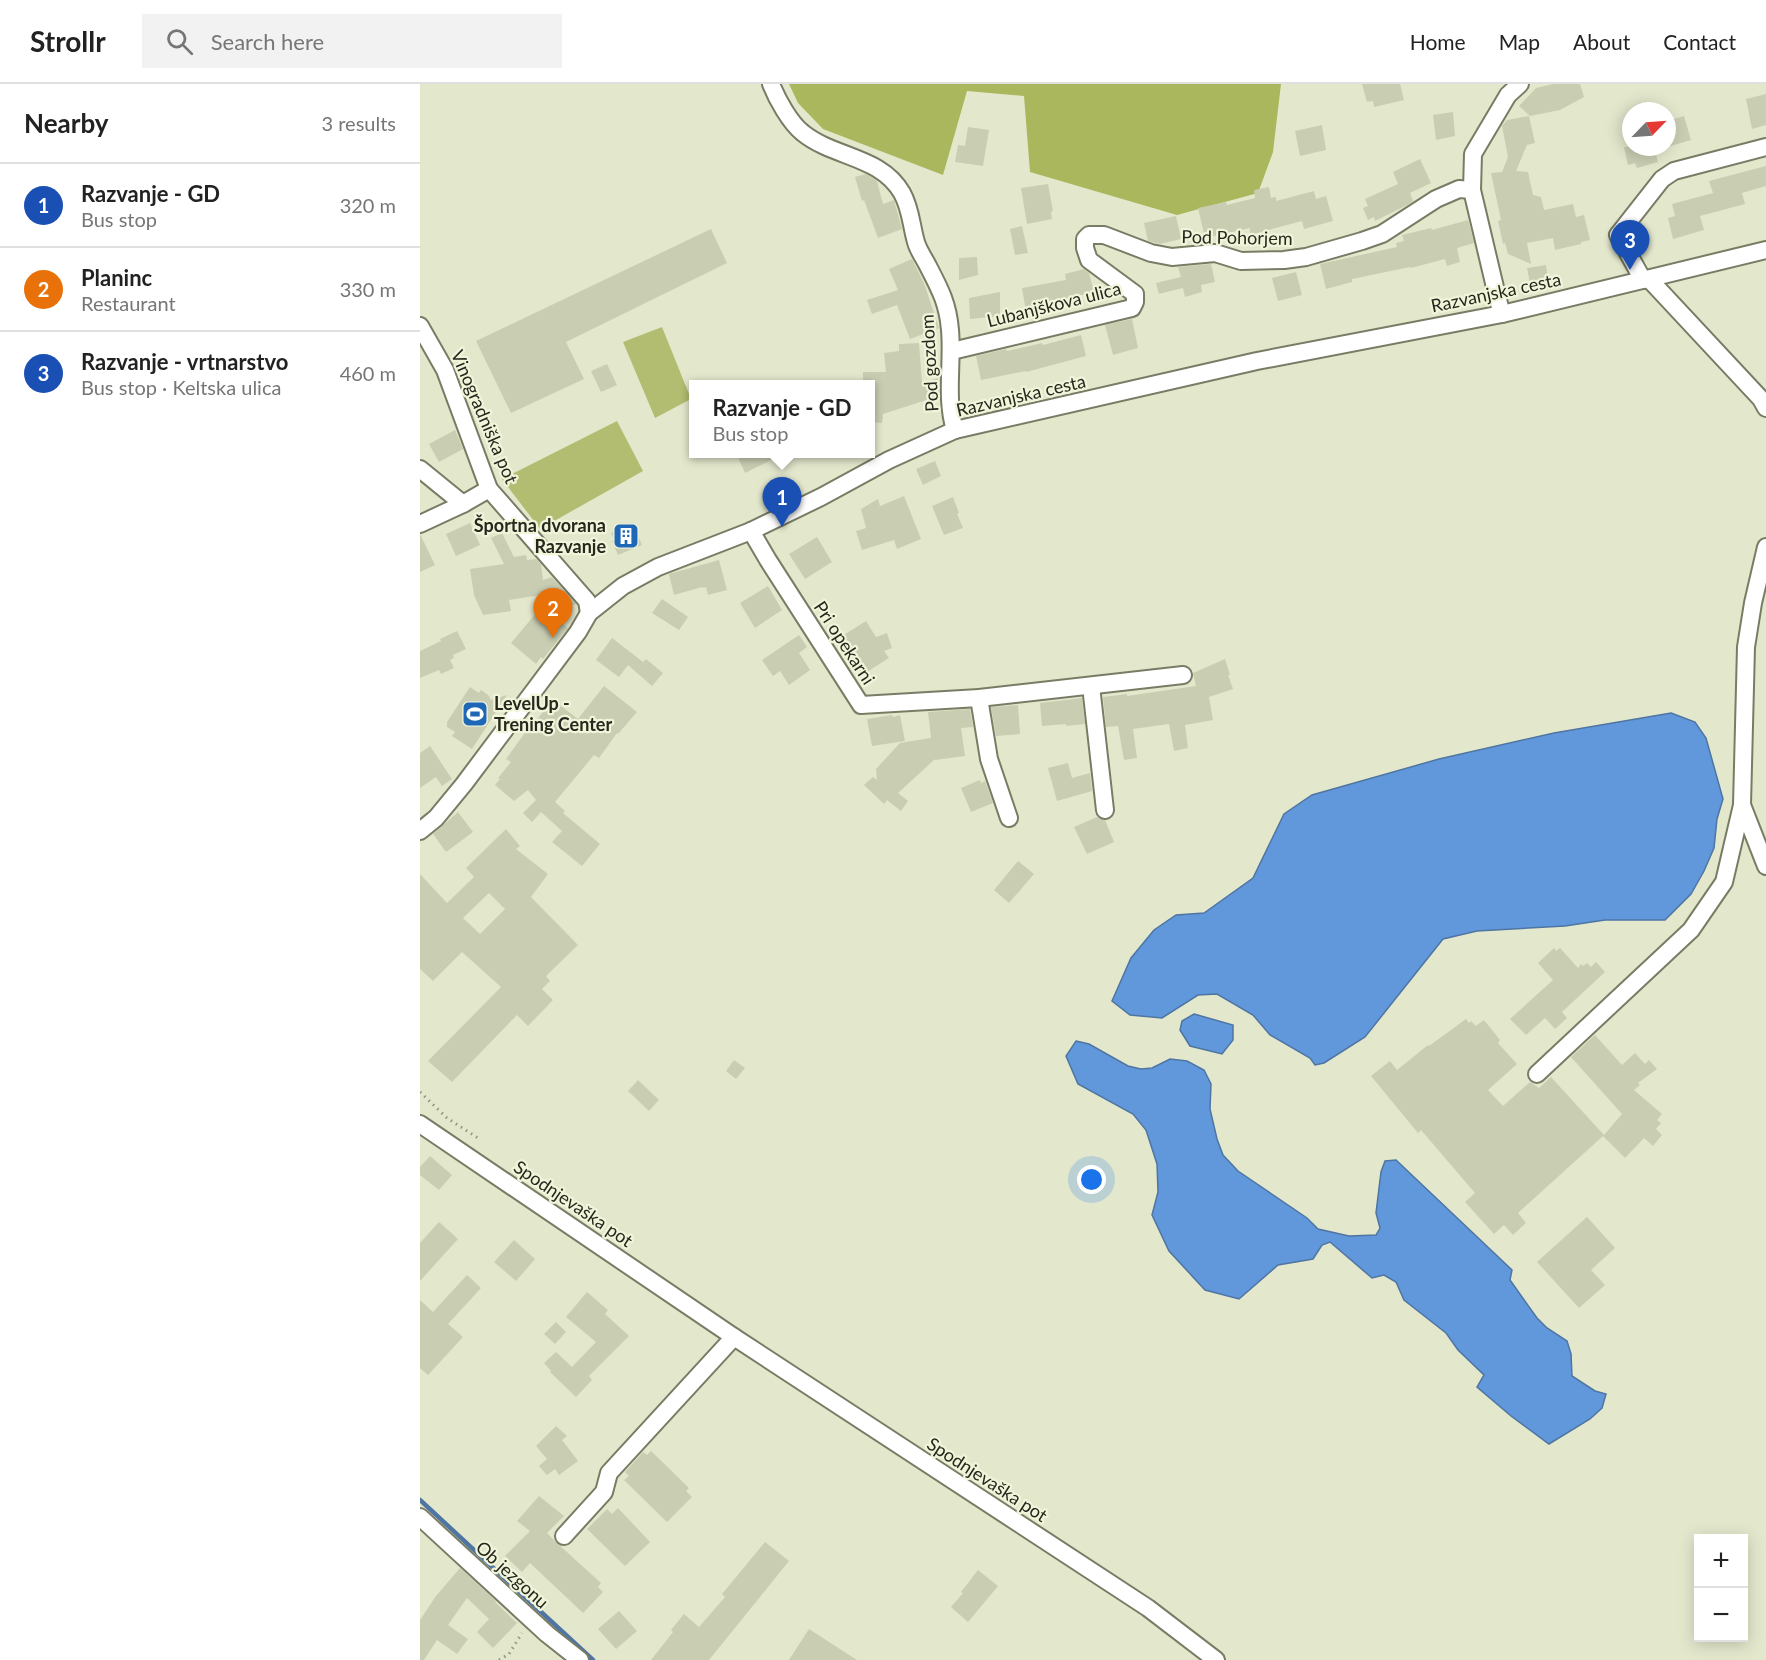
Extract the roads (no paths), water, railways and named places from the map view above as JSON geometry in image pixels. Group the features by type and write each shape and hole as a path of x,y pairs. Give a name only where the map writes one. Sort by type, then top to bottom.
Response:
{"street":[{"name":"Pod gozdom","path":"771,84 779,103 801,133 829,149 863,160 883,171 902,194 911,216 916,242 947,306 952,351 950,387 952,421 955,430"},
{"path":"1502,314 1472,190 1473,154 1508,95 1520,84"},
{"path":"1766,147 1674,171 1662,179 1618,235 1646,279 1761,399 1766,408"},
{"name":"Pod Pohorjem","path":"1089,260 1084,248 1085,239 1089,235 1104,235 1151,253 1172,257 1215,253 1241,261 1306,257 1382,234 1436,199 1459,189 1472,190"},
{"name":"Razvanjska cesta","path":"420,831 436,818 464,784 578,632 588,607 658,567 751,531 889,460 955,430 1257,361 1502,314 1766,250"},
{"name":"Lubanjškova ulica","path":"952,351 1132,308 1135,294 1089,260"},
{"name":"Vinogradniška pot","path":"420,326 445,370 489,489 588,607"},
{"path":"420,469 463,504"},
{"path":"420,524 489,489"},
{"name":"Pri opekarni","path":"751,531 861,705 979,698 1183,675"},
{"path":"1537,1074 1691,930 1724,882 1742,805 1746,647 1766,547"},
{"path":"1091,686 1105,810"},
{"path":"979,698 989,759 1009,818"},
{"path":"1742,805 1766,866"},
{"name":"Spodnjevaška pot","path":"420,1124 734,1337 1148,1608 1216,1660"},
{"path":"564,1536 604,1492 609,1473 734,1337"},
{"name":"Ob jezgonu","path":"420,1517 531,1619 580,1660"}],"water":[{"path":"1671,713 1695,722 1706,738 1723,799 1717,819 1714,848 1704,871 1691,894 1665,920 1605,920 1565,926 1477,931 1443,939 1365,1037 1324,1063 1315,1065 1310,1058 1270,1035 1253,1015 1217,994 1198,995 1162,1018 1130,1015 1112,1001 1131,958 1154,930 1176,915 1204,913 1253,878 1284,814 1312,795 1439,759 1554,733"},
{"path":"1194,1014 1233,1025 1233,1040 1222,1054 1190,1046 1180,1030 1182,1021"},
{"path":"1076,1041 1089,1044 1128,1066 1141,1069 1152,1068 1170,1059 1187,1061 1204,1070 1211,1084 1210,1109 1223,1155 1238,1171 1307,1218 1318,1229 1349,1236 1376,1235 1380,1228 1376,1213 1381,1172 1385,1161 1396,1160 1512,1270 1510,1280 1537,1318 1547,1328 1567,1341 1571,1354 1572,1376 1595,1391 1606,1394 1602,1408 1590,1419 1549,1444 1477,1387 1484,1375 1458,1350 1446,1333 1404,1300 1396,1282 1384,1275 1372,1278 1330,1242 1322,1245 1313,1259 1278,1265 1239,1299 1205,1290 1169,1251 1152,1215 1158,1192 1157,1164 1146,1130 1133,1114 1078,1084 1066,1056"}],"waterway":[{"path":"420,1500 593,1660"}],"place":[{"name":"Razvanje - vrtnarstvo","path":"1630,270"},
{"name":"Razvanje - GD","path":"782,527"},
{"name":"Športna dvorana Razvanje","path":"626,536"},
{"name":"Planinc","path":"553,638"},
{"name":"LevelUp - Trening Center","path":"475,714"}]}
